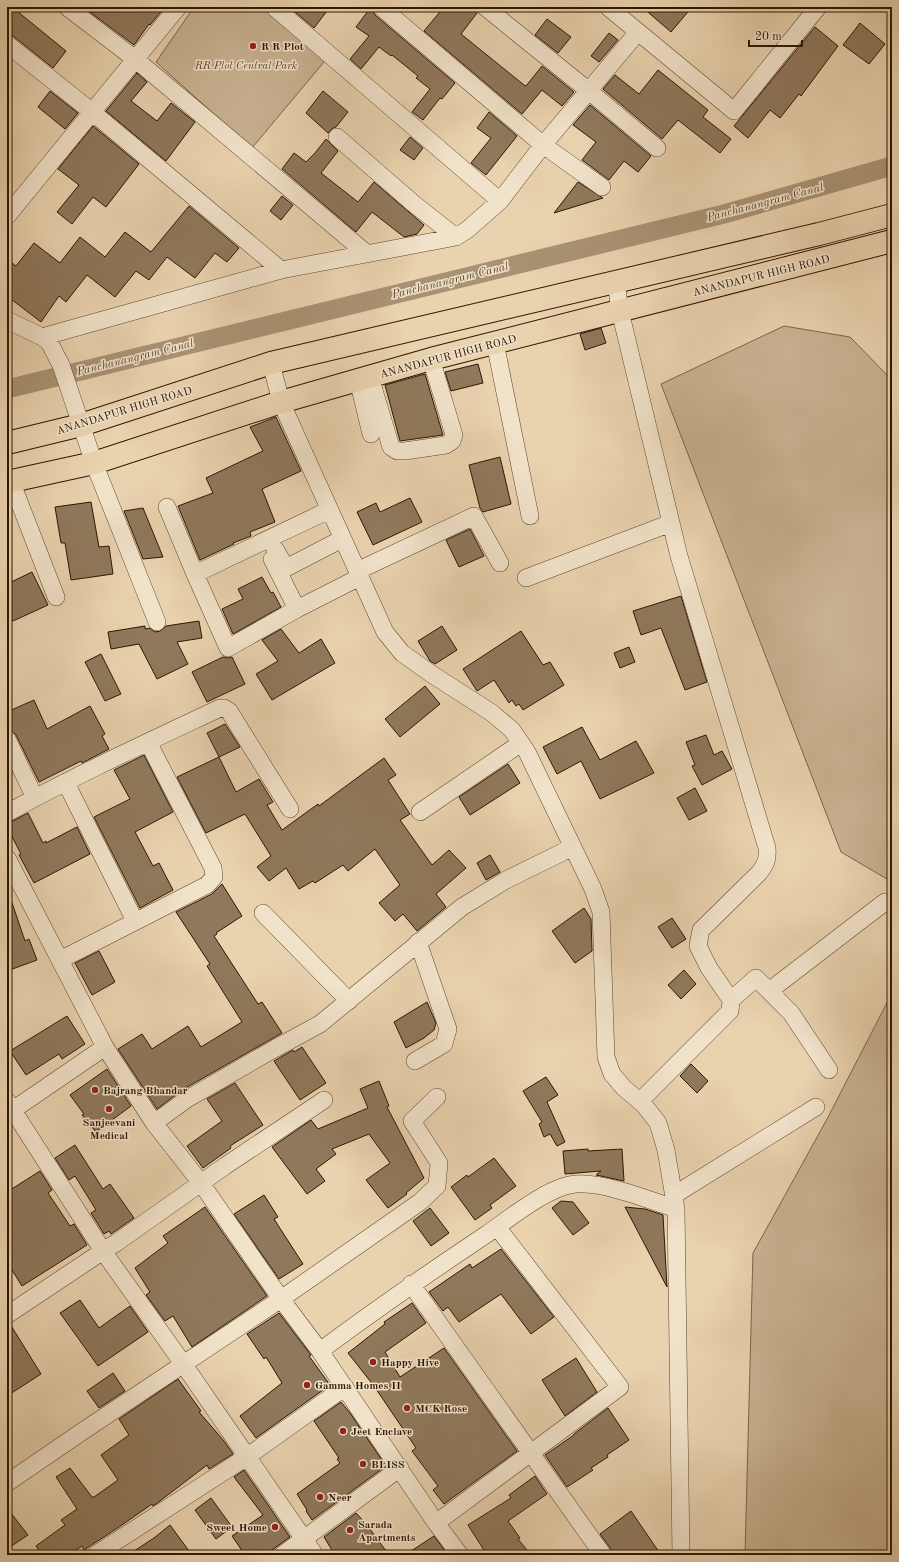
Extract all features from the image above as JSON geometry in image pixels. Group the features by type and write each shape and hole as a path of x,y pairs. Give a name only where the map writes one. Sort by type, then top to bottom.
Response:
{"main road":[{"name":"ANANDAPUR HIGH ROAD","path":"7,442 81,425 271,363 820,234 892,215"},
{"name":"ANANDAPUR HIGH ROAD","path":"9,481 94,463 281,402 364,378 494,343 892,241"}],"street":[{"path":"67,7 134,59 366,253"},
{"path":"7,216 178,7"},
{"path":"274,7 500,201"},
{"path":"380,7 543,145 602,187"},
{"path":"485,7 657,148"},
{"path":"608,7 734,111 818,7"},
{"path":"42,337 281,270 456,237 467,230 500,201 543,145 638,32"},
{"path":"7,44 281,270"},
{"path":"337,137 414,204 456,237"},
{"path":"616,281 620,311 679,556 767,848 768,858 766,865 759,873 701,930 698,946 709,968 731,1000 730,1011 640,1101"},
{"path":"7,320 49,342 61,365 94,463 157,622"},
{"path":"494,343 530,516"},
{"path":"364,378 391,447 397,451 405,451 446,445 452,441 454,435 431,360"},
{"path":"271,363 281,402 385,632 402,653 492,713 512,730 527,752 593,889 601,912 606,1057 612,1074 624,1088 640,1101 658,1123 666,1150 675,1202 681,1555"},
{"path":"364,378 371,434"},
{"path":"9,481 56,597"},
{"path":"167,507 228,648 297,602 358,574 474,516 500,563"},
{"path":"195,574 269,545 329,510"},
{"path":"526,578 671,523"},
{"path":"286,568 342,539"},
{"path":"269,545 286,568 297,602"},
{"path":"269,545 297,602"},
{"path":"7,813 148,742 220,708 224,708 229,711 290,809"},
{"path":"7,739 35,798"},
{"path":"60,960 207,885 214,877 213,868 148,742"},
{"path":"420,812 521,743"},
{"path":"66,783 135,921"},
{"path":"154,1123 187,1099 320,1024 462,907 506,880 573,847"},
{"path":"7,858 105,1047 154,1123 200,1183 281,1299 320,1351 458,1554"},
{"path":"769,991 885,902"},
{"path":"263,913 349,1001"},
{"path":"415,1061 444,1044 448,1029 418,942"},
{"path":"731,1000 756,978 791,1013 829,1070"},
{"path":"105,1047 9,1108 102,1251 184,1364 315,1555"},
{"path":"7,1484 83,1431 281,1299 420,1202 437,1186 439,1163 412,1121 437,1097"},
{"path":"7,1315 116,1243 200,1183 324,1100"},
{"path":"320,1351 411,1284 559,1187 577,1184 591,1185 646,1198 675,1202 816,1107"},
{"path":"436,1522 620,1387 497,1227"},
{"path":"411,1284 603,1555"},
{"path":"95,1555 248,1456 344,1387"},
{"path":"282,1555 400,1468"}],"green space":[{"name":"RR Plot Central Park","path":"194,7 270,7 329,56 252,148 156,62"},
{"path":"784,326 850,337 892,380 892,882 841,852 661,384"},
{"path":"892,993 892,1555 745,1555 753,1253 826,1121"}],"building":[{"path":"7,7 12,7 66,51 53,68 13,36 7,34"},
{"path":"83,7 165,7 150,25 149,24 134,45"},
{"path":"289,7 330,7 314,28"},
{"path":"371,7 375,15 455,83 442,99 440,98 423,120 412,112 430,89 416,78 418,76 392,55 391,56 379,47 361,69 350,59 369,36 356,27"},
{"path":"444,7 475,7 477,13 461,34 524,85 526,86 542,66 574,92 562,106 542,90 522,114 424,31"},
{"path":"642,7 692,7 671,32"},
{"path":"547,19 571,37 558,53 535,35"},
{"path":"860,23 885,44 869,64 843,45"},
{"path":"815,27 838,46 801,96 799,94 780,118 770,110 748,138 734,126"},
{"path":"609,33 618,40 599,62 591,56"},
{"path":"658,70 708,110 703,117 731,139 720,153 678,120 662,139 603,89 615,75 639,94"},
{"path":"137,73 147,82 131,101 157,121 171,103 195,122 166,161 106,111"},
{"path":"50,91 78,113 65,129 38,107"},
{"path":"323,91 348,112 336,127 328,133 306,113"},
{"path":"590,105 651,156 638,172 624,161 609,180 582,160 596,142 573,125"},
{"path":"489,112 517,136 486,175 471,163 491,138 477,128"},
{"path":"93,126 139,164 106,207 93,197 72,224 57,212 79,185 58,169"},
{"path":"410,137 423,148 414,160 400,150"},
{"path":"326,139 338,151 321,173 358,202 374,182 424,225 417,234 404,237 372,212 356,232 282,169 294,153 306,162"},
{"path":"578,182 603,198 554,213"},
{"path":"282,196 293,205 281,220 270,211"},
{"path":"189,206 239,248 227,262 215,253 195,278 167,257 149,280 136,271 115,297 87,275 66,302 59,296 41,322 7,296 7,259 16,266 34,243 60,263 80,237 105,257 125,232 151,252"},
{"path":"601,328 606,343 585,350 580,334"},
{"path":"478,364 483,383 451,391 445,372"},
{"path":"425,374 443,435 400,441 385,385"},
{"path":"276,417 301,471 262,489 275,522 250,532 251,536 233,543 234,544 200,560 178,506 213,493 206,478 263,451 250,427"},
{"path":"500,457 511,504 483,512 480,508 469,465"},
{"path":"410,498 422,522 373,545 357,512 376,503 380,512"},
{"path":"91,502 99,547 109,546 113,574 71,580 65,543 61,543 55,507"},
{"path":"143,508 163,557 143,559 124,511"},
{"path":"470,529 484,556 459,567 446,540"},
{"path":"32,572 48,605 13,621 7,609 7,584"},
{"path":"262,577 271,593 273,592 281,607 233,634 222,609 243,599 238,589"},
{"path":"681,596 707,682 685,690 661,628 641,635 633,611"},
{"path":"199,621 202,638 177,642 188,664 157,679 139,644 111,649 108,632 145,626 145,629 150,628 155,632 160,631 166,626"},
{"path":"442,626 457,650 435,664 430,661 418,641"},
{"path":"281,629 299,653 321,639 335,663 272,700 256,674 278,661 262,640"},
{"path":"521,631 543,665 550,662 564,685 523,710 519,704 516,706 512,700 509,703 494,680 477,691 463,669"},
{"path":"629,647 635,662 620,668 614,653"},
{"path":"101,654 121,694 105,701 85,662"},
{"path":"223,657 232,657 245,684 207,702 192,672"},
{"path":"425,686 440,704 400,737 385,719"},
{"path":"34,700 47,729 90,706 105,734 102,736 109,749 39,782 16,735 10,730 7,722 7,712"},
{"path":"225,724 240,747 219,757 207,733"},
{"path":"582,727 600,760 636,741 654,773 600,799 581,761 557,774 543,747"},
{"path":"706,735 714,755 722,751 732,769 702,785 692,766 695,765 686,742"},
{"path":"144,755 173,812 135,832 153,866 159,863 173,890 140,908 94,817 130,799 114,770"},
{"path":"219,757 236,792 259,779 273,802 267,805 282,830 318,804 319,806 384,758 396,775 388,780 410,814 400,820 432,865 449,850 466,868 436,894 446,907 417,931 403,914 395,921 379,903 400,885 375,849 348,871 343,865 315,883 313,881 299,889 286,868 269,881 257,867 271,856 245,814 206,833 177,777"},
{"path":"508,764 520,783 470,815 459,797"},
{"path":"695,788 707,811 689,820 677,798"},
{"path":"28,813 43,843 46,841 46,843 77,827 90,854 34,883 19,855 21,854 7,827 7,824"},
{"path":"490,855 500,872 486,880 477,863"},
{"path":"222,884 242,916 216,933 217,934 214,936 258,1004 262,1002 282,1033 182,1090 157,1109 118,1049 142,1034 152,1049 188,1026 201,1047 242,1022 207,966 210,964 176,912 212,894"},
{"path":"9,894 25,941 29,939 37,960 7,971 7,895"},
{"path":"584,908 591,919 592,951 575,963 552,931"},
{"path":"672,918 686,939 672,948 658,927"},
{"path":"99,951 115,982 92,995 75,963"},
{"path":"684,970 696,984 681,999 668,985"},
{"path":"427,1002 436,1023 434,1030 424,1038 406,1048 394,1022"},
{"path":"67,1016 85,1044 62,1059 59,1054 26,1075 10,1051"},
{"path":"302,1047 326,1083 300,1100 274,1061 293,1050 294,1052"},
{"path":"691,1064 708,1081 697,1093 680,1076"},
{"path":"107,1069 131,1106 96,1132 82,1115 84,1114 70,1095"},
{"path":"546,1077 558,1095 547,1102 565,1142 557,1146 550,1134 544,1137 539,1124 542,1122 523,1091"},
{"path":"379,1081 389,1106 387,1107 424,1178 406,1193 407,1194 388,1208 366,1180 390,1163 369,1134 332,1149 336,1154 316,1169 325,1181 307,1194 272,1147 311,1120 318,1129 368,1108 360,1089"},
{"path":"235,1083 263,1125 230,1146 231,1148 203,1168 187,1146 222,1121 207,1099"},
{"path":"75,1145 103,1189 110,1184 134,1218 111,1234 109,1231 104,1234 91,1213 96,1210 75,1176 69,1180 55,1158"},
{"path":"588,1149 588,1151 622,1149 624,1181 596,1175 601,1171 565,1174 563,1151"},
{"path":"494,1158 516,1186 490,1205 492,1208 475,1220 451,1187 467,1175 468,1177"},
{"path":"40,1171 52,1190 48,1193 70,1226 74,1224 87,1245 22,1286 7,1262 7,1192"},
{"path":"264,1195 278,1217 274,1219 303,1264 279,1279 234,1214"},
{"path":"561,1201 573,1202 589,1223 573,1235 552,1208"},
{"path":"205,1207 267,1296 192,1347 173,1316 165,1321 146,1295 150,1292 135,1268 168,1243 163,1236"},
{"path":"625,1207 645,1209 663,1215 667,1287"},
{"path":"430,1208 449,1233 431,1246 413,1221"},
{"path":"501,1249 554,1317 531,1334 501,1294 459,1322 448,1307 443,1311 429,1292 470,1264 472,1268"},
{"path":"80,1300 99,1328 130,1306 148,1332 98,1366 60,1313"},
{"path":"412,1303 426,1323 385,1352 400,1377 444,1348 517,1451 444,1504 433,1490 438,1486 412,1451 416,1448 374,1386 348,1353 385,1324 384,1322"},
{"path":"279,1313 311,1355 309,1356 330,1385 256,1438 240,1416 282,1383 266,1357 264,1359 247,1334"},
{"path":"10,1324 41,1374 7,1396 7,1325"},
{"path":"576,1358 597,1392 565,1416 542,1380"},
{"path":"113,1373 125,1391 99,1408 87,1391"},
{"path":"178,1379 201,1411 199,1412 233,1454 209,1469 207,1465 156,1504 153,1506 152,1504 84,1550 82,1546 69,1555 42,1555 36,1546 65,1525 61,1520 77,1509 56,1477 70,1468 92,1497 118,1480 101,1455 129,1435 119,1419"},
{"path":"341,1402 386,1466 312,1520 297,1494 340,1463 337,1459 339,1458 314,1421"},
{"path":"608,1408 629,1440 607,1455 608,1457 591,1468 593,1470 567,1487 545,1455 574,1435"},
{"path":"244,1470 290,1537 265,1555 245,1555 232,1536 263,1515 234,1477"},
{"path":"535,1476 547,1494 508,1521 520,1538 518,1539 531,1555 487,1555 468,1525 511,1498 509,1495"},
{"path":"211,1498 232,1527 216,1539 195,1510"},
{"path":"7,1508 28,1535 7,1549"},
{"path":"631,1511 661,1555 613,1555 611,1549 600,1534"},
{"name":"Sarada Apartments","path":"356,1513 367,1525 389,1555 335,1555 324,1537"},
{"path":"170,1525 192,1555 128,1555 154,1538"},
{"path":"434,1536 448,1555 405,1555"}],"waterway":[{"name":"Panchanangram Canal","path":"7,389 724,214 892,166"}],"place":[{"name":"R R Plot","path":"253,46"},
{"name":"Bajrang Bhandar","path":"95,1090"},
{"name":"Sanjeevani Medical","path":"109,1109"},
{"name":"Happy Hive","path":"373,1362"},
{"name":"Gamma Homes II","path":"307,1385"},
{"name":"MCK Rose","path":"407,1408"},
{"name":"Jeet Enclave","path":"343,1431"},
{"name":"BLISS","path":"363,1464"},
{"name":"Neer","path":"320,1497"},
{"name":"Sweet Home","path":"275,1527"},
{"name":"Sarada Apartments","path":"350,1530"}]}
